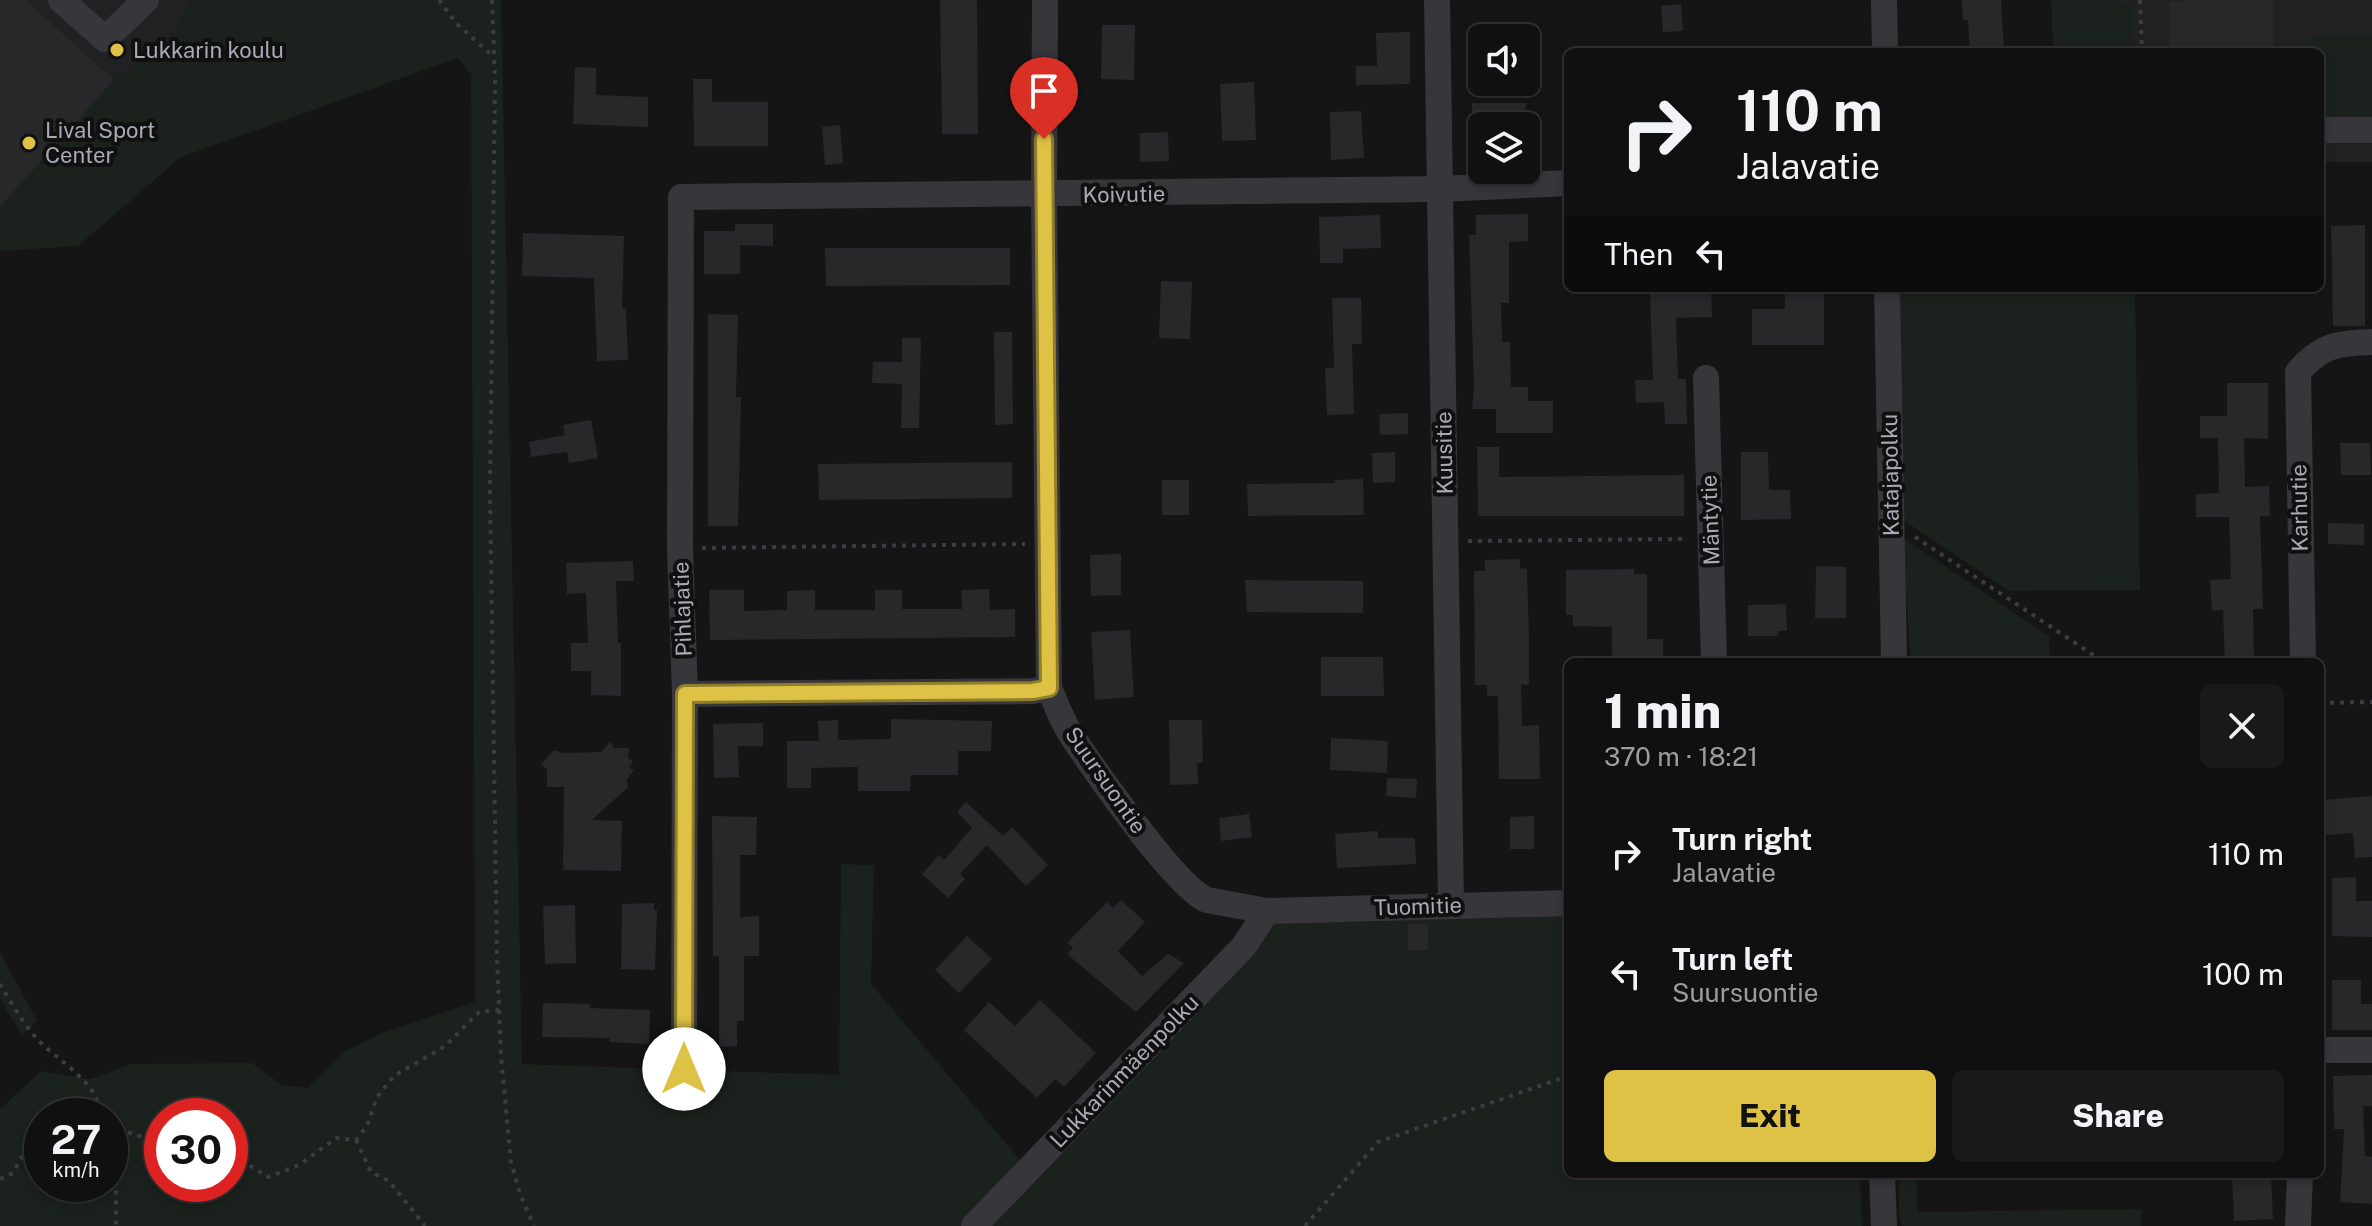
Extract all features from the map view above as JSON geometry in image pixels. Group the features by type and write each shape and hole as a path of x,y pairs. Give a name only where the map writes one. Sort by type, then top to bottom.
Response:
{"street":[{"path":"61,0 105,39 146,0"},
{"name":"Suursuontie","path":"1045,0 1049,688 1068,730 1118,801 1183,883 1197,896 1207,900 1267,911"},
{"name":"Kuusitie","path":"1437,0 1451,905"},
{"path":"1884,0 1885,48"},
{"path":"2324,130 2372,130"},
{"name":"Koivutie","path":"681,197 1440,189 1564,183"},
{"name":"Pihlajatie","path":"681,197 684,1069"},
{"name":"Katajapolku","path":"1887,292 1894,658"},
{"name":"Karhutie","path":"2303,658 2298,372 2310,358 2336,343 2372,342"},
{"name":"Mäntytie","path":"1706,378 1714,658"},
{"path":"685,694 1033,691 1049,688"},
{"name":"Tuomitie","path":"1267,911 1564,903"},
{"name":"Lukkarinmäenpolku","path":"974,1226 1244,946 1267,911"},
{"path":"2324,1050 2372,1050"},
{"path":"1882,1178 1884,1226"},
{"path":"2298,1226 2300,1178"}],"path":[{"path":"439,0 457,24 494,57"},
{"path":"492,0 494,367 490,492 499,1010 511,1162 534,1226"},
{"path":"2140,0 2142,48"},
{"path":"1890,520 2098,658"},
{"path":"1446,542 1711,538"},
{"path":"680,549 1031,544"},
{"path":"2324,703 2372,702"},
{"path":"0,984 38,1040 90,1087 97,1098"},
{"path":"356,1140 367,1126 377,1097 394,1076 445,1046 479,1012 499,1010"},
{"path":"1305,1226 1378,1142 1564,1077"},
{"path":"248,1165 268,1177 299,1165 336,1138 356,1140"},
{"path":"356,1140 371,1172 389,1181 425,1226"},
{"path":"0,1179 13,1173 24,1153"},
{"path":"116,1202 116,1226"}],"shaded area":[{"name":"Lukkarin koulu","path":"26,0 193,0 177,28 130,71 114,80"},
{"path":"193,0 501,0 522,1064 839,1075 841,864 874,865 871,984 1021,1161 1264,919 1564,914 1564,1178 1860,1178 1862,1226 0,1226 0,1109 41,1071 90,1079 131,1064 252,1063 282,1085 308,1088 344,1052 382,1033 475,1002 471,75 458,58 181,157 78,246 0,251 0,207 114,80 130,71 177,28"},
{"path":"2051,0 2102,0 2133,5 2133,48 2053,48"},
{"path":"2102,0 2372,0 2372,162 2324,162 2324,48 2133,48 2133,5"},
{"path":"2309,35 2372,35 2372,117 2324,116 2324,48 2310,48"},
{"path":"1898,292 2135,292 2140,590 2009,591 1900,518"},
{"path":"1902,537 2049,636 2050,658 1911,658"},
{"path":"0,952 37,1021 22,1035 0,999"},
{"path":"1899,1178 1917,1178 1917,1212 2141,1209 2141,1226 1902,1226"}],"building":[{"name":"Lival Sport Center","path":"0,0 26,0 114,80 0,207"},
{"path":"940,0 977,0 978,134 942,134"},
{"path":"1962,0 2001,0 2004,48 1970,48 1968,20 1963,21"},
{"path":"2273,0 2274,48 2169,48 2169,2"},
{"path":"1681,4 1683,31 1663,32 1661,6"},
{"path":"1102,25 1135,25 1134,80 1101,79"},
{"path":"1410,32 1410,84 1356,85 1356,66 1377,66 1376,33"},
{"path":"575,67 596,68 596,95 648,97 648,127 573,124"},
{"path":"693,79 712,79 712,102 768,102 768,146 694,146"},
{"path":"1254,82 1256,140 1222,141 1220,84"},
{"path":"1472,103 1526,103 1526,112 1472,112"},
{"path":"1361,111 1364,158 1331,160 1330,112"},
{"path":"840,125 843,163 825,165 822,127"},
{"path":"1168,132 1169,161 1140,162 1140,133"},
{"path":"1528,214 1528,241 1509,242 1509,303 1501,303 1502,342 1510,342 1511,387 1528,387 1528,401 1553,401 1553,433 1496,433 1496,409 1472,409 1469,235 1476,235 1476,215"},
{"path":"1380,215 1381,248 1343,249 1343,263 1320,263 1319,217"},
{"path":"735,224 773,224 773,246 740,245 740,274 704,274 704,231 735,231"},
{"path":"2365,225 2365,326 2333,326 2331,226"},
{"path":"523,233 624,236 622,309 626,308 628,360 597,361 594,278 522,276"},
{"path":"825,248 1010,248 1010,285 826,286"},
{"path":"1161,281 1192,282 1190,339 1159,338"},
{"path":"1650,292 1711,292 1712,317 1676,318 1678,379 1686,379 1687,424 1665,424 1664,402 1636,403 1635,380 1653,380"},
{"path":"1785,294 1824,294 1824,345 1752,345 1752,309 1785,309"},
{"path":"1332,298 1361,298 1362,344 1352,344 1354,414 1327,415 1325,368 1334,368"},
{"path":"708,314 738,315 736,397 741,397 738,526 708,526"},
{"path":"994,332 1012,332 1013,424 995,425"},
{"path":"902,338 921,338 919,428 901,428 902,384 872,383 873,362 902,362"},
{"path":"2227,383 2268,383 2268,439 2244,438 2245,487 2269,486 2270,516 2260,516 2263,609 2253,609 2254,658 2225,658 2223,610 2212,611 2210,580 2231,579 2229,517 2196,517 2196,494 2219,493 2218,438 2200,438 2200,416 2227,416"},
{"path":"1408,413 1408,434 1380,435 1379,414"},
{"path":"591,420 598,458 569,463 567,452 531,457 529,442 565,435 563,425"},
{"path":"2340,443 2370,443 2371,475 2341,475"},
{"path":"1477,447 1499,447 1499,477 1684,475 1684,516 1478,516"},
{"path":"1395,452 1395,482 1373,483 1372,453"},
{"path":"1741,452 1768,452 1769,490 1790,490 1791,519 1741,520"},
{"path":"1012,462 1012,498 819,500 818,464"},
{"path":"1363,479 1364,515 1248,516 1247,484 1335,483 1335,480"},
{"path":"1162,480 1189,480 1189,515 1162,515"},
{"path":"2328,523 2364,524 2364,545 2328,544"},
{"path":"1121,554 1121,595 1091,596 1090,555"},
{"path":"1520,559 1520,568 1527,569 1529,639 1529,685 1521,684 1522,726 1539,725 1540,779 1499,779 1498,696 1487,696 1487,685 1475,685 1474,571 1485,571 1485,560"},
{"path":"633,561 634,581 616,581 621,696 591,695 591,671 571,671 571,643 588,643 586,593 567,594 566,563"},
{"path":"1816,566 1846,567 1846,618 1815,618"},
{"path":"1634,569 1634,574 1647,574 1647,639 1663,639 1663,658 1612,658 1612,627 1573,626 1573,615 1566,615 1566,570"},
{"path":"1245,580 1363,581 1363,613 1247,612"},
{"path":"989,589 990,610 1015,609 1015,637 710,640 709,590 744,590 744,611 787,610 787,591 815,590 815,610 875,610 875,590 902,590 902,609 962,609 961,590"},
{"path":"1786,604 1787,631 1778,631 1778,636 1748,636 1748,605"},
{"path":"1130,630 1134,697 1095,700 1091,632"},
{"path":"1321,657 1383,657 1384,696 1321,696"},
{"path":"891,719 992,721 991,751 958,751 958,775 911,775 910,791 858,791 858,767 811,768 811,788 787,788 787,741 819,741 818,721 838,720 838,740 891,739"},
{"path":"1169,720 1202,720 1203,762 1197,763 1198,784 1170,785"},
{"path":"763,723 763,746 738,746 739,777 714,778 713,724"},
{"path":"1331,738 1388,741 1387,773 1330,770"},
{"path":"610,742 614,748 629,748 628,758 633,761 629,768 634,770 627,779 628,787 592,820 622,821 621,871 563,870 564,787 547,787 547,769 541,764 554,750 563,753 601,752"},
{"path":"1387,778 1417,779 1416,798 1386,796"},
{"path":"2372,796 2372,857 2355,858 2353,833 2326,835 2324,800"},
{"path":"966,802 1003,836 1012,827 1048,865 1026,886 987,845 960,874 965,879 948,898 922,874 939,855 944,860 972,828 957,812"},
{"path":"1249,814 1252,837 1221,841 1219,818"},
{"path":"712,816 757,817 756,855 740,855 740,917 759,916 759,956 744,956 744,1021 737,1021 737,1046 719,1047 719,956 713,956"},
{"path":"1534,816 1534,849 1510,849 1510,817"},
{"path":"1378,831 1378,838 1415,838 1416,864 1337,868 1335,834"},
{"path":"2356,877 2356,901 2372,901 2372,937 2332,936 2332,878"},
{"path":"1121,900 1145,922 1118,951 1142,976 1168,954 1184,963 1136,1012 1067,954 1073,948 1067,943 1107,902 1113,908"},
{"path":"654,903 654,910 657,910 655,970 621,969 622,904"},
{"path":"575,905 576,963 545,964 543,906"},
{"path":"1408,924 1428,924 1428,950 1408,950"},
{"path":"967,936 992,959 959,993 935,970"},
{"path":"2332,980 2361,980 2361,1004 2372,1004 2372,1030 2332,1030"},
{"path":"1040,1000 1096,1053 1064,1087 1055,1079 1037,1098 964,1030 989,1002 1015,1026"},
{"path":"543,1003 650,1010 649,1044 609,1042 610,1038 542,1037"},
{"path":"2372,1075 2372,1106 2363,1106 2365,1156 2372,1157 2372,1204 2340,1202 2344,1129 2334,1129 2333,1076"},
{"path":"2232,1178 2271,1178 2273,1219 2234,1221"}],"place":[{"name":"Lukkarin koulu","path":"117,50"},
{"name":"Lival Sport Center","path":"29,143"}],"route":[{"path":"684,1069 685,694 1033,691 1049,688 1044,139"}]}
